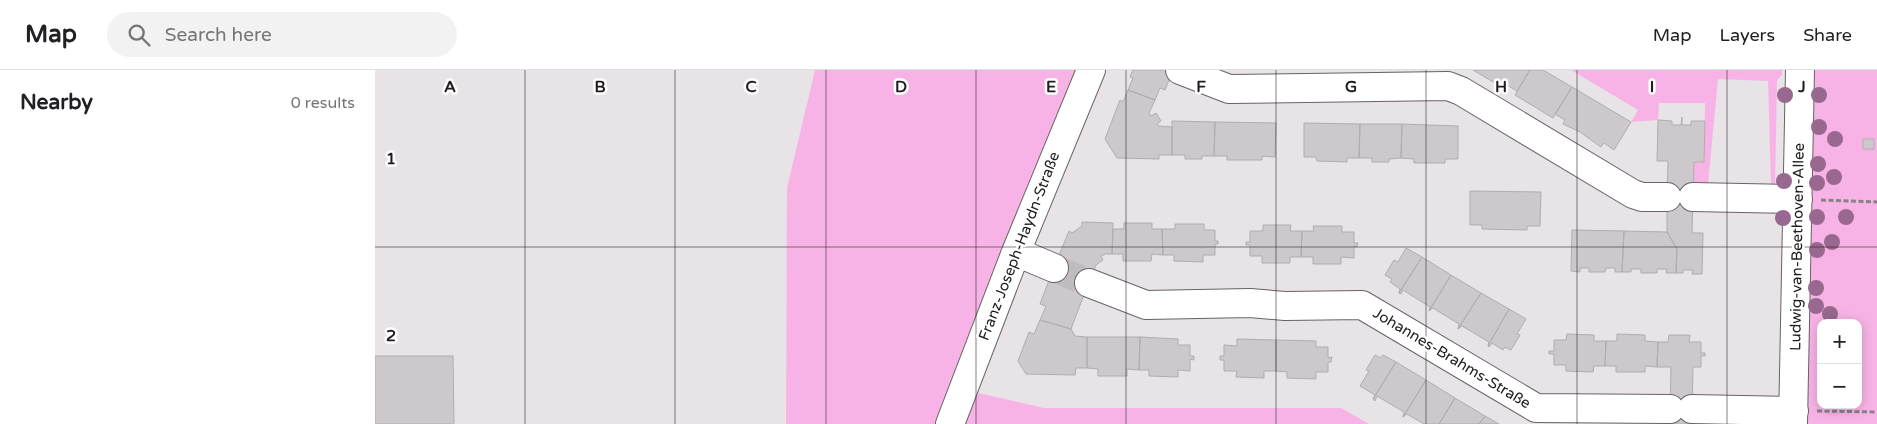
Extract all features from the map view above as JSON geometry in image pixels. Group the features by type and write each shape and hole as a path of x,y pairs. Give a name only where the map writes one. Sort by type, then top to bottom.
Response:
{"street":[{"name":"Franz-Joseph-Haydn-Straße","path":"951,424 1016,252 1091,70"},
{"path":"1180,70 1220,88 1229,90 1449,86 1461,91 1633,194 1642,197 1798,199"},
{"name":"Ludwig-van-Beethoven-Allee","path":"1793,417 1799,70"},
{"path":"1016,252 1054,268"},
{"name":"Johannes-Brahms-Straße","path":"1089,283 1146,305 1250,302 1285,306 1362,305 1536,408 1681,409 1793,417"}],"path":[{"path":"1798,199 1877,202"},
{"path":"1793,417 1877,412"}],"shaded area":[{"path":"815,70 1083,70 940,424 786,424 787,188"},
{"path":"1571,70 1782,70 1782,75 1777,80 1775,189 1771,186 1768,81 1718,79 1708,184 1693,187 1694,162 1704,162 1705,103 1659,103 1658,120 1631,122 1638,110"},
{"path":"1806,70 1877,70 1877,424 1801,424"},
{"path":"974,392 1044,408 1341,408 1369,424 959,424"}],"building":[{"path":"1133,70 1173,70 1165,90 1160,88 1155,100 1128,90 1133,78 1130,77"},
{"path":"1473,70 1530,70 1517,91 1507,85 1505,89"},
{"path":"1530,70 1543,70 1572,87 1553,118 1515,95"},
{"path":"1572,87 1631,122 1614,150 1604,143 1601,147 1580,132 1563,124 1565,120 1555,114"},
{"path":"1128,90 1155,100 1149,113 1151,116 1156,113 1161,121 1157,124 1158,126 1172,127 1172,155 1159,155 1159,159 1117,158 1105,139 1120,100 1123,102"},
{"path":"1682,117 1682,125 1691,125 1691,121 1705,121 1704,162 1694,162 1693,197 1667,197 1668,161 1657,161 1658,120 1672,121 1672,125 1681,125"},
{"path":"1172,121 1215,122 1214,156 1202,156 1202,159 1185,159 1185,155 1172,155"},
{"path":"1215,122 1276,123 1275,157 1262,156 1262,160 1227,160 1227,156 1214,156"},
{"path":"1304,123 1360,124 1359,158 1347,158 1347,162 1317,161 1316,157 1304,157"},
{"path":"1360,124 1402,124 1401,158 1389,159 1389,162 1372,162 1372,158 1359,158"},
{"path":"1402,124 1458,126 1458,159 1445,159 1445,163 1414,163 1414,159 1401,158"},
{"path":"1863,139 1874,139 1874,149 1863,149"},
{"path":"1470,191 1541,192 1540,226 1527,226 1527,230 1482,229 1482,225 1470,225"},
{"path":"1667,197 1693,197 1692,233 1703,233 1702,274 1692,274 1693,270 1683,270 1683,273 1676,273 1677,249 1667,232"},
{"path":"1082,222 1113,223 1112,254 1101,256 1103,260 1096,265 1088,284 1053,270 1069,231 1072,233 1082,226"},
{"path":"1124,223 1152,223 1152,229 1162,229 1163,255 1152,254 1151,261 1123,261 1123,254 1112,254 1113,229 1124,229"},
{"path":"1175,224 1204,224 1204,230 1215,230 1215,241 1218,241 1218,244 1215,244 1215,255 1203,255 1203,262 1174,261 1174,255 1163,255 1162,229 1175,229"},
{"path":"1263,225 1291,225 1290,231 1302,231 1301,257 1290,257 1290,263 1262,263 1262,256 1250,256 1250,245 1246,245 1246,242 1250,242 1250,231 1263,231"},
{"path":"1313,226 1342,226 1342,232 1354,232 1354,243 1358,243 1357,247 1354,246 1354,258 1341,257 1341,264 1313,264 1313,257 1301,257 1302,231 1314,231"},
{"path":"1572,230 1624,231 1622,272 1615,272 1615,268 1606,268 1605,272 1589,272 1589,268 1580,268 1580,272 1571,271"},
{"path":"1624,231 1667,232 1677,249 1676,273 1666,273 1667,269 1657,269 1657,273 1641,273 1641,269 1631,269 1631,272 1622,272"},
{"path":"1406,248 1422,257 1399,293 1400,289 1390,282 1392,279 1385,275 1394,260 1398,262"},
{"path":"1422,257 1451,275 1429,311 1430,307 1403,290 1401,294 1399,293"},
{"path":"1053,270 1088,284 1071,329 1040,320 1046,306 1040,304"},
{"path":"1451,275 1481,293 1458,329 1459,324 1433,308 1429,311"},
{"path":"1481,293 1509,309 1488,346 1489,342 1462,326 1458,329"},
{"path":"1509,309 1526,319 1517,334 1520,335 1511,350 1505,347 1503,350 1492,343 1489,347 1488,346"},
{"path":"1040,320 1071,329 1075,336 1087,337 1087,368 1076,368 1075,375 1026,374 1018,361 1029,332 1034,334"},
{"path":"1567,334 1594,335 1594,341 1606,341 1605,366 1594,366 1593,372 1566,371 1566,365 1554,365 1554,354 1549,354 1549,351 1554,351 1554,340 1566,340"},
{"path":"1617,334 1645,335 1645,341 1658,342 1657,367 1645,366 1645,372 1616,372 1616,366 1605,366 1606,341 1617,341"},
{"path":"1669,335 1690,335 1689,342 1701,342 1701,353 1705,353 1705,356 1701,356 1701,367 1693,367 1692,412 1670,412 1671,367 1657,367 1658,342 1668,342"},
{"path":"1087,337 1140,337 1139,370 1127,369 1127,376 1098,376 1098,369 1087,368"},
{"path":"1140,337 1178,339 1178,345 1190,345 1190,356 1194,356 1194,360 1190,359 1190,371 1178,370 1178,377 1149,376 1149,370 1139,370"},
{"path":"1237,339 1276,340 1276,371 1264,371 1264,378 1236,377 1237,371 1224,371 1224,360 1220,360 1220,356 1224,356 1224,345 1237,346"},
{"path":"1276,340 1316,341 1316,347 1328,347 1328,358 1332,357 1331,362 1328,362 1328,372 1316,372 1316,379 1287,378 1287,372 1276,371"},
{"path":"1375,355 1381,358 1383,355 1396,362 1373,399 1375,395 1360,386 1369,371 1366,370"},
{"path":"375,356 453,356 454,424 375,424"},
{"path":"1396,362 1426,380 1403,417 1404,412 1377,396 1375,401 1373,399"},
{"path":"1426,380 1455,398 1439,424 1424,424 1407,414 1403,417"},
{"path":"1455,398 1485,416 1479,424 1439,424"},
{"path":"1670,412 1692,412 1692,424 1670,424"},
{"path":"1485,416 1499,424 1479,424"}],"tunnel":[{"path":"1054,268 1089,283"}]}
